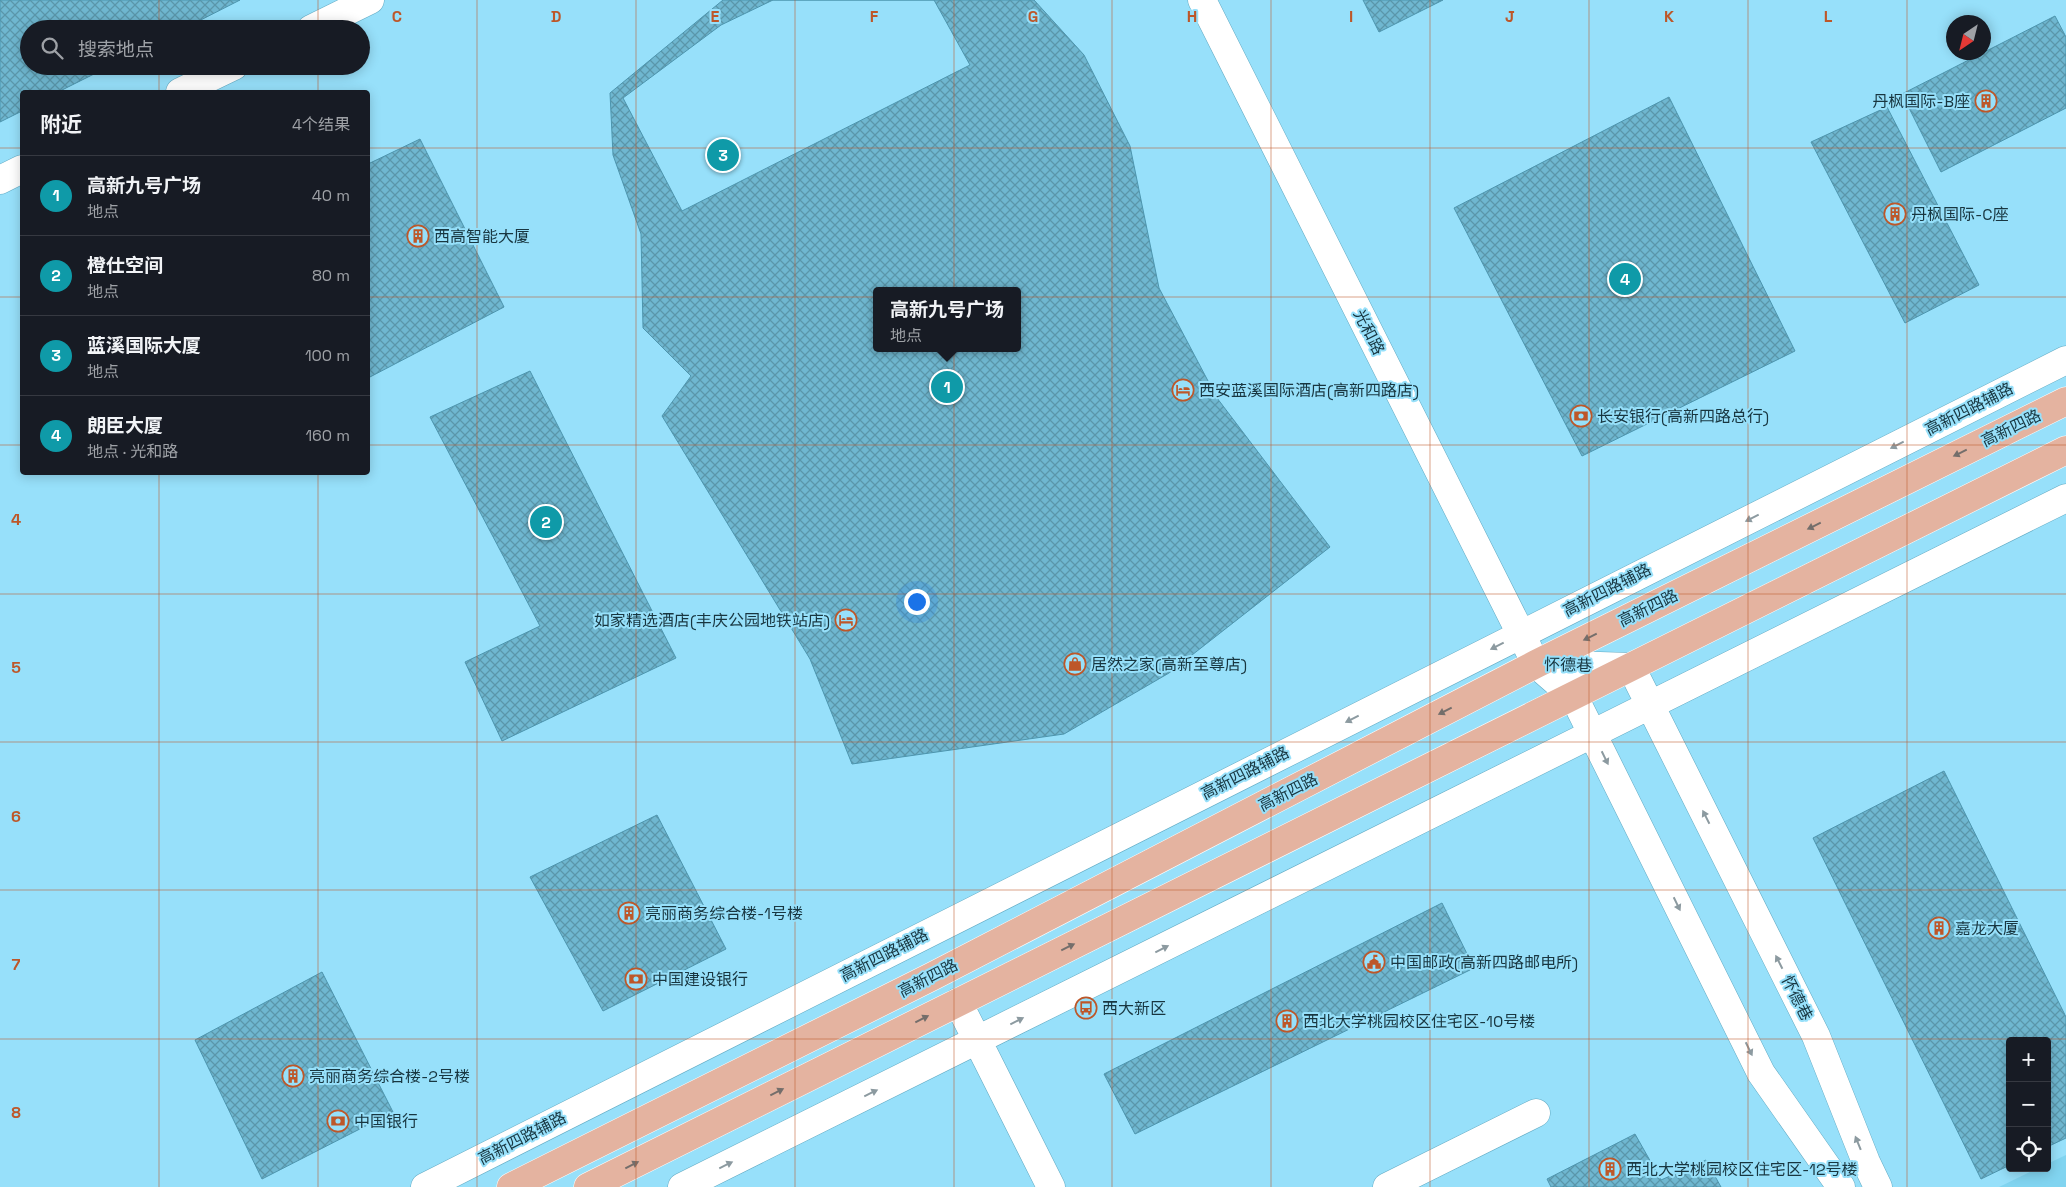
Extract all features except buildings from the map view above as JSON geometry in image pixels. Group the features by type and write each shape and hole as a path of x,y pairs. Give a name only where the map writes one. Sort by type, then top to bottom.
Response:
{"main road":[{"name":"高新四路","path":"511,1187 924,980 1536,664 2066,400"},
{"path":"588,1187 2066,450"}],"street":[{"path":"329,20 370,0"},
{"name":"光和路","path":"1202,0 1536,664"},
{"path":"184,90 215,75"},
{"path":"0,180 20,171"},
{"name":"高新四路辅路","path":"425,1187 2066,360"},
{"path":"682,1187 2066,498"},
{"name":"怀德巷","path":"1536,664 1631,667 1816,1036 1866,1162 1878,1187"},
{"name":"怀德巷","path":"1536,664 1574,697 1761,1074 1841,1187"},
{"path":"958,1002 1051,1187"},
{"path":"1392,1186 1536,1113"}],"shaded area":[{"path":"2066,1155 2066,1187 1999,1187 2030,1172 2051,1172 2051,1162"}],"place":[{"name":"丹枫国际-B座","path":"1986,101"},
{"name":"蓝溪国际大厦","path":"723,155"},
{"name":"丹枫国际-C座","path":"1895,214"},
{"name":"西高智能大厦","path":"418,236"},
{"name":"朗臣大厦","path":"1625,279"},
{"name":"高新九号广场","path":"947,387"},
{"name":"西安蓝溪国际酒店(高新四路店)","path":"1183,390"},
{"name":"长安银行(高新四路总行)","path":"1581,416"},
{"name":"橙仕空间","path":"546,522"},
{"name":"如家精选酒店(丰庆公园地铁站店)","path":"846,620"},
{"name":"居然之家(高新至尊店)","path":"1075,664"},
{"name":"亮丽商务综合楼-1号楼","path":"629,913"},
{"name":"嘉龙大厦","path":"1939,928"},
{"name":"中国邮政(高新四路邮电所)","path":"1374,962"},
{"name":"中国建设银行","path":"636,979"},
{"name":"西大新区","path":"1086,1008"},
{"name":"西北大学桃园校区住宅区-10号楼","path":"1287,1021"},
{"name":"亮丽商务综合楼-2号楼","path":"293,1076"},
{"name":"中国银行","path":"338,1121"},
{"name":"西北大学桃园校区住宅区-12号楼","path":"1610,1169"}]}
